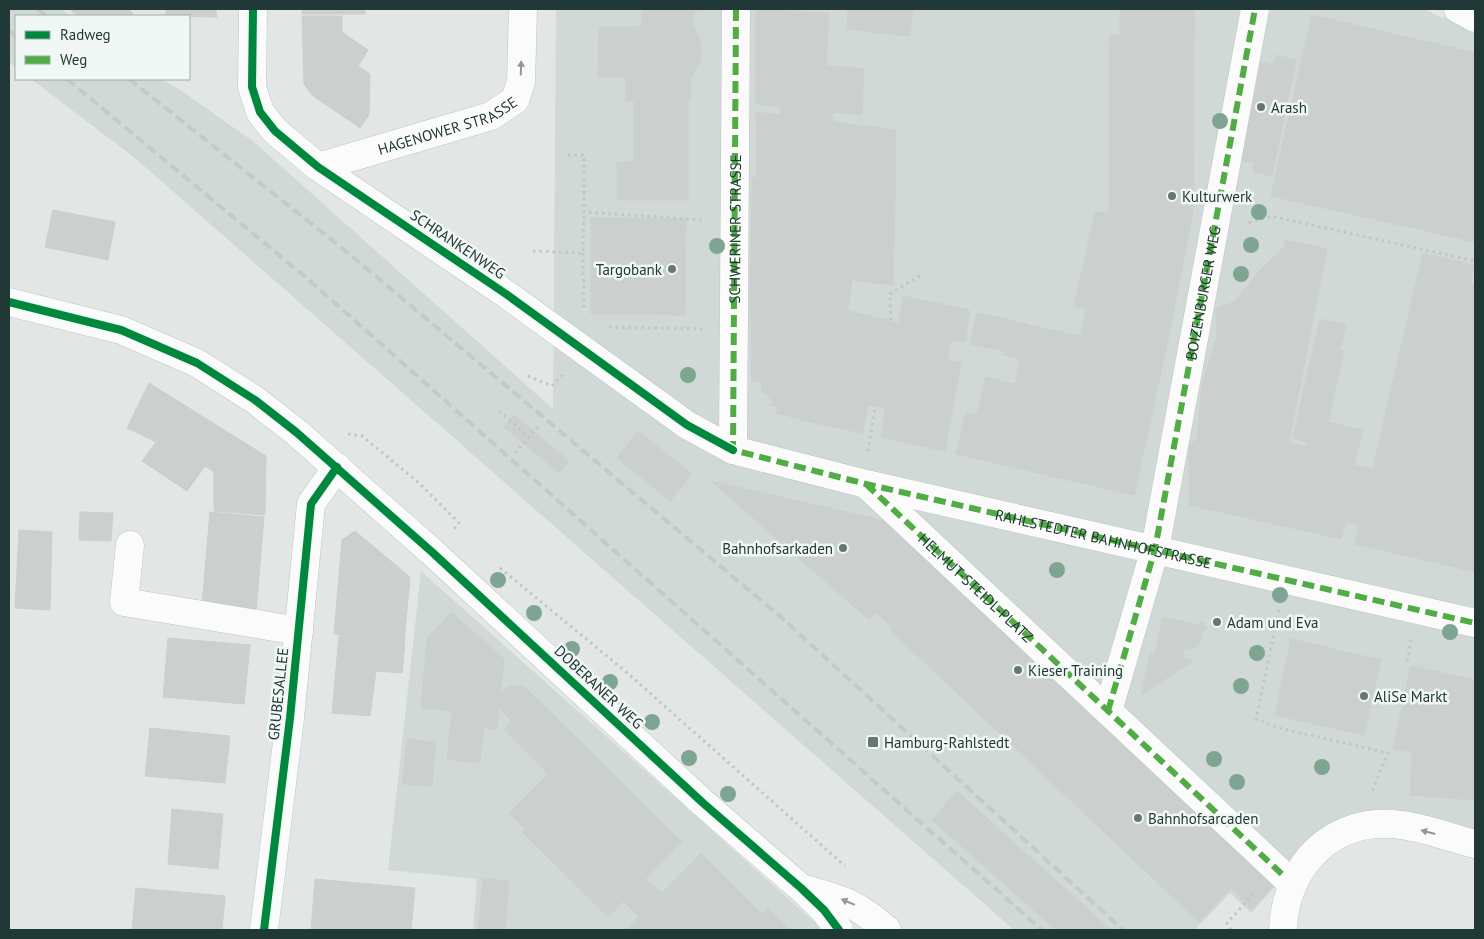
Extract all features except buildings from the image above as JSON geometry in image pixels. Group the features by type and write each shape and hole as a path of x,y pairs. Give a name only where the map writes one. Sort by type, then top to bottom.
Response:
{"street":[{"name":"SCHRANKENWEG","path":"253,9 252,86 260,112 275,131 318,167 506,294 687,425 734,450"},
{"name":"HAGENOWER STRASSE","path":"318,167 491,116 515,100 521,82 523,9"},
{"name":"SCHWERINER STRASSE","path":"734,450 736,9"},
{"name":"BOIZENBURGER WEG","path":"1155,549 1255,9"},
{"path":"1458,9 1475,18"},
{"name":"DOBERANER WEG","path":"9,302 121,330 197,364 255,400 336,467 704,803 801,888 824,910 839,930"},
{"name":"RAHLSTEDTER BAHNHOFSTRASSE","path":"734,450 866,484 1475,623"},
{"name":"GRUBESALLEE","path":"264,930 299,631 311,504 336,467"},
{"name":"HELMUT-STEIDL-PLATZ","path":"866,484 1285,876"},
{"path":"130,545 124,602 299,631"},
{"path":"1108,711 1155,549"},
{"path":"1283,930 1290,891 1304,864 1317,848 1340,832 1366,826 1400,824 1475,844"},
{"path":"801,888 846,901 865,911 887,930"}],"path":[{"path":"568,155 584,155 584,316"},
{"path":"584,212 735,222"},
{"path":"1214,232 1272,216 1475,261"},
{"path":"533,251 583,253"},
{"path":"891,320 890,294 922,274"},
{"path":"601,327 736,330"},
{"path":"528,376 552,386"},
{"path":"866,484 875,406"},
{"path":"499,411 529,437"},
{"path":"515,453 541,424"},
{"path":"346,434 362,436 419,483 460,523 452,532 458,536"},
{"path":"493,562 632,678 850,871"},
{"path":"1285,580 1256,719 1279,728 1388,753 1370,797"},
{"path":"1231,930 1227,923 1240,908"}],"shaded area":[{"path":"9,9 61,9 69,15 15,15 15,67 9,62"},
{"path":"556,9 1425,9 1437,16 1475,25 1475,835 1400,815 1281,880 1251,913 1230,893 1195,930 1014,930 135,158 32,80 163,80 182,91 254,142 553,409"},
{"path":"421,571 822,930 473,930 477,879 388,870"}],"railway":[{"path":"37,9 46,15"},
{"path":"9,30 15,36"},
{"path":"68,80 309,280 1042,930"},
{"path":"130,80 347,252 782,618 1123,930"}],"marked path":[{"path":"736,9 733,450 866,484 1475,623"},
{"path":"1108,711 1155,549 1255,9"},
{"path":"866,484 1285,877"}],"cycle path":[{"path":"253,9 252,87 260,112 275,131 318,167 506,294 687,425 733,450"},
{"path":"9,302 121,330 197,363 255,400 296,432 432,552 703,803 801,888 824,910 839,930"},
{"path":"264,930 290,718 311,504 337,467"}],"place":[{"name":"Arash","path":"1261,107"},
{"name":"Kulturwerk","path":"1172,196"},
{"name":"Targobank","path":"672,269"},
{"name":"Bahnhofsarkaden","path":"843,548"},
{"name":"Adam und Eva","path":"1217,622"},
{"name":"Kieser Training","path":"1018,670"},
{"name":"AliSe Markt","path":"1364,696"},
{"name":"Hamburg-Rahlstedt","path":"873,742"},
{"name":"Bahnhofsarcaden","path":"1138,818"}]}
